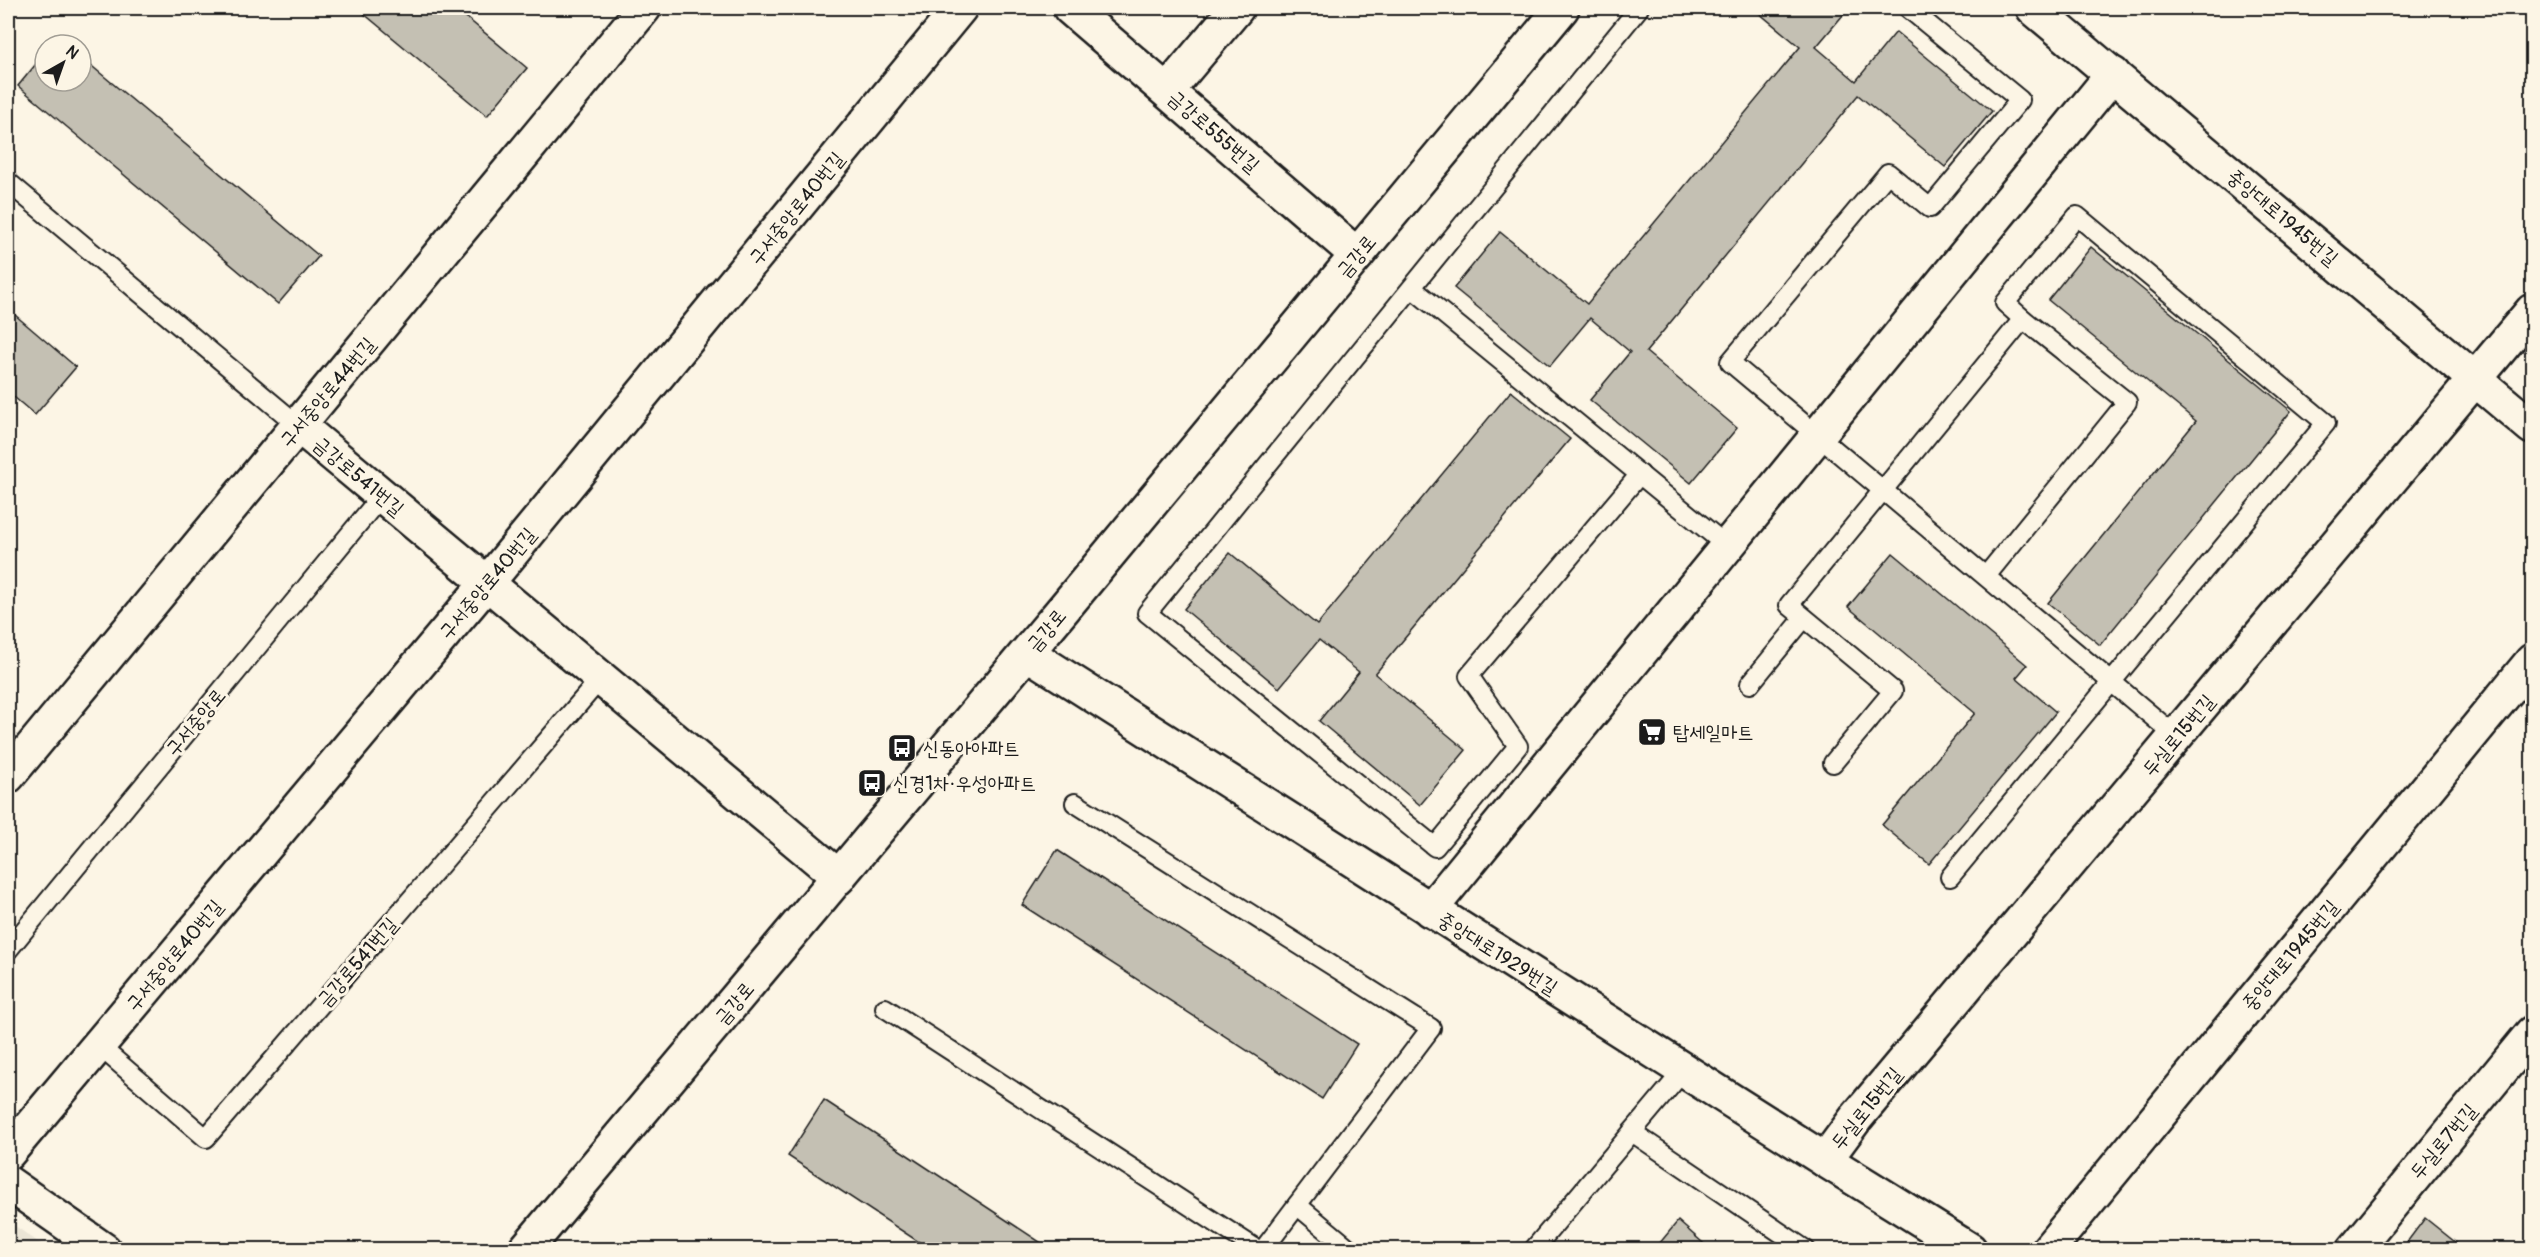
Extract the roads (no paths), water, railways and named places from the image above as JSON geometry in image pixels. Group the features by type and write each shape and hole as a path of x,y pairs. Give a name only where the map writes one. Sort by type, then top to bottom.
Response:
{"street":[{"name":"구서중앙로44번길","path":"8,776 644,8"},
{"name":"구서중앙로40번길","path":"8,1153 487,583 960,8"},
{"name":"금강로555번길","path":"1071,8 1357,255"},
{"path":"1167,91 1237,8"},
{"name":"금강로","path":"525,1250 1027,653 1562,8"},
{"name":"중앙대로1945번길","path":"2033,8 2532,427"},
{"path":"1430,910 2113,74"},
{"name":"두실로15번길","path":"1825,1160 1856,1118 2532,311"},
{"name":"금강로541번길","path":"299,426 839,877"},
{"name":"중앙대로1929번길","path":"1027,653 1970,1250"},
{"name":"중앙대로1945번길","path":"2048,1250 2532,661"},
{"name":"두실로7번길","path":"2354,1250 2532,1033"},
{"path":"8,1183 104,1250"}],"lane":[{"path":"1639,8 1147,613 1435,847 1518,746 1469,676 1640,474"},
{"path":"1908,8 2020,100 1930,208 1888,173 1730,362 2177,737"},
{"name":"금강로541번길","path":"8,182 299,426"},
{"path":"1950,878 2326,423 2077,216 2005,303 2127,402 1986,576"},
{"path":"1412,288 1727,546"},
{"path":"1833,763 1893,691 1788,605 2023,319"},
{"name":"구서중앙로","path":"8,950 382,495"},
{"path":"1750,684 1804,618"},
{"name":"금강로541번길","path":"98,1046 206,1138 601,678"},
{"path":"1074,803 1431,1028 1263,1250"},
{"path":"885,1008 1258,1250"},
{"path":"1533,1250 1684,1070"},
{"path":"1632,1132 1806,1250"},
{"path":"1297,1205 1351,1250"}],"place":[{"name":"탑세일마트","path":"1652,732"},
{"name":"신동아아파트","path":"902,748"},
{"name":"신경1차·우성아파트","path":"872,783"}]}
